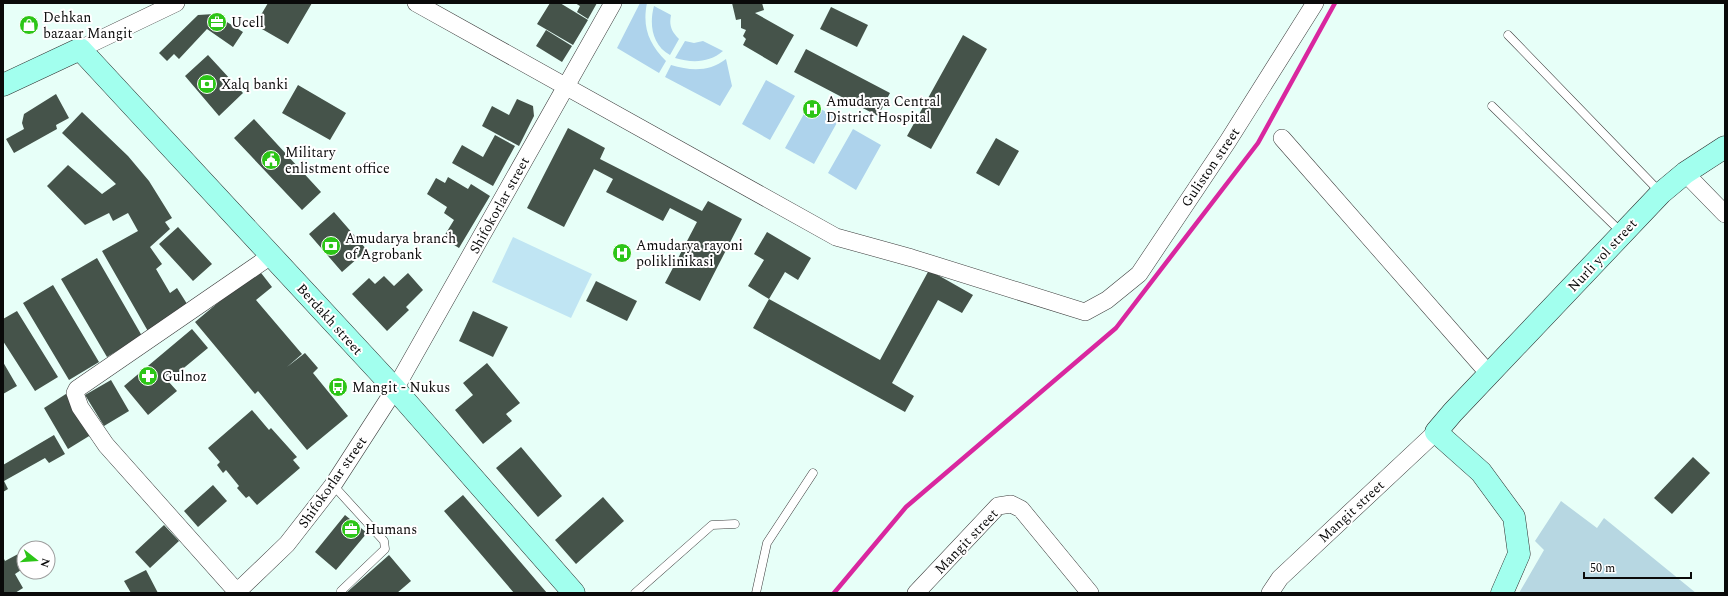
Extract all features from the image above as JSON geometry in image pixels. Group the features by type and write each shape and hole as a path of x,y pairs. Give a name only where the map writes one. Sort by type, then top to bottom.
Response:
{"main road":[{"path":"3,85 80,49"},
{"name":"Berdakh street","path":"80,49 395,389 574,593"},
{"name":"Nurli yol street","path":"1436,432 1661,192 1684,173 1725,147"},
{"path":"1436,432 1481,472 1514,517 1519,554 1502,593"}],"street":[{"path":"80,49 176,3"},
{"name":"Shifokorlar street","path":"236,592 287,544 333,485 395,389 613,3"},
{"name":"Guliston street","path":"565,87 836,237 912,258 1085,312 1107,300 1138,274 1228,141 1315,3"},
{"path":"419,4 565,87"},
{"path":"1282,138 1489,374"},
{"path":"1684,173 1725,214"},
{"path":"236,592 106,445 80,407 75,393 77,388 272,256"},
{"name":"Mangit street","path":"1270,593 1280,578 1436,432"},
{"name":"Mangit street","path":"916,593 998,506 1011,504 1021,508 1090,593"}],"lane":[{"path":"1508,35 1661,192"},
{"path":"1492,106 1622,233"},
{"path":"756,593 767,543 813,473"},
{"path":"333,485 384,541 385,549 341,591"},
{"path":"635,593 712,525 735,524"}],"shaded area":[{"path":"640,3 647,3 645,20 648,35 655,48 666,61 659,73 617,48"},
{"path":"654,6 671,15 671,28 679,39 670,55 659,46 653,34 652,20"},
{"path":"685,41 694,43 703,41 723,51 712,58 700,61 688,61 675,58"},
{"path":"726,59 732,86 720,106 665,77 671,65 700,69 713,66"},
{"path":"766,80 795,96 770,140 742,124"},
{"path":"810,103 839,119 814,164 785,148"},
{"path":"853,129 881,145 856,190 828,173"},
{"path":"513,237 592,274 571,318 492,282"},
{"path":"1561,501 1597,528 1604,518 1696,593 1519,593 1544,550 1535,541"}],"building":[{"path":"268,3 312,3 288,44 255,25"},
{"path":"550,3 560,3 588,20 573,45 537,24"},
{"path":"575,3 597,3 588,19 577,12 580,6"},
{"path":"732,3 762,3 764,10 755,13 794,35 777,65 743,45 746,39 743,36 746,30 741,28 741,19 736,20"},
{"path":"831,7 868,25 857,47 820,29"},
{"path":"214,14 243,32 233,47 207,29 179,59 174,54 167,61 159,53 198,15"},
{"path":"546,30 572,46 562,62 536,46"},
{"path":"963,35 987,49 931,149 907,136"},
{"path":"806,49 890,93 878,116 794,72"},
{"path":"208,55 243,93 219,116 185,76"},
{"path":"298,85 346,113 330,140 282,113"},
{"path":"56,94 69,118 56,125 57,129 14,153 6,139 24,129 22,123 24,114"},
{"path":"517,99 533,106 534,116 519,146 482,126 492,106 509,115"},
{"path":"82,112 128,156 149,181 172,218 165,222 170,229 150,247 162,264 156,269 170,293 177,288 189,307 149,333 102,251 138,231 128,213 113,221 109,213 85,225 47,186 68,165 102,194 116,184 62,133"},
{"path":"254,119 321,192 302,210 234,138"},
{"path":"568,128 605,148 600,159 702,211 708,201 742,219 700,301 665,283 697,222 670,208 663,221 606,192 613,179 594,169 564,227 527,208"},
{"path":"495,135 515,146 493,186 452,163 462,145 483,157"},
{"path":"996,138 1019,151 999,186 976,173"},
{"path":"448,177 468,189 471,184 490,196 459,248 443,238 454,220 444,213 447,207 427,194 436,178 445,183"},
{"path":"334,212 367,250 342,272 309,234"},
{"path":"178,227 212,264 193,281 159,244"},
{"path":"767,232 811,258 798,280 785,272 769,299 748,286 764,260 754,254"},
{"path":"97,258 142,336 107,357 61,279"},
{"path":"258,269 272,287 256,300 302,354 287,367 305,353 318,368 313,373 348,416 307,450 258,391 255,394 195,322"},
{"path":"929,270 973,295 962,313 938,300 892,383 914,396 905,412 753,328 769,299 880,360"},
{"path":"408,273 423,290 406,307 409,310 387,331 352,294 369,278 375,284 384,276 394,286"},
{"path":"596,281 637,301 627,321 586,301"},
{"path":"53,285 99,362 69,380 23,303"},
{"path":"17,311 58,377 35,391 3,341 3,319"},
{"path":"473,311 508,327 493,357 459,341"},
{"path":"192,329 208,348 168,381 177,391 148,415 124,386"},
{"path":"3,362 17,386 3,394"},
{"path":"487,363 520,403 506,414 512,421 483,444 455,410 473,395 463,383"},
{"path":"111,380 129,411 104,426 85,395"},
{"path":"69,392 94,433 68,449 44,408"},
{"path":"252,410 269,430 271,428 297,457 293,460 300,468 257,505 249,496 246,498 237,488 239,486 226,470 223,473 217,465 220,462 208,448"},
{"path":"54,435 65,454 49,463 45,458 4,481 8,489 3,492 3,465"},
{"path":"521,447 562,496 538,517 496,468"},
{"path":"1693,457 1710,473 1672,514 1654,498"},
{"path":"213,485 227,501 198,527 184,511"},
{"path":"463,495 547,593 514,593 444,511"},
{"path":"603,497 624,521 576,564 555,540"},
{"path":"345,515 367,533 336,570 315,552"},
{"path":"164,525 179,541 150,568 135,552"},
{"path":"16,555 16,580 18,580 23,588 15,593 3,593 3,557 5,561"},
{"path":"389,555 411,581 397,593 346,593"},
{"path":"146,570 158,593 131,593 124,581"}],"waterway":[{"path":"834,593 906,507 1116,328 1258,143 1335,3"}],"place":[{"name":"Ucell","path":"217,22"},
{"name":"Dehkan bazaar Mangit","path":"29,25"},
{"name":"Xalq banki","path":"207,84"},
{"name":"Amudarya Central District Hospital","path":"812,109"},
{"name":"Military enlistment office","path":"271,160"},
{"name":"Amudarya branch of Agrobank","path":"331,246"},
{"name":"Amudarya rayoni poliklinikasi","path":"622,253"},
{"name":"Gulnoz","path":"148,376"},
{"name":"Mangit - Nukus","path":"338,387"},
{"name":"Humans","path":"351,529"}]}
